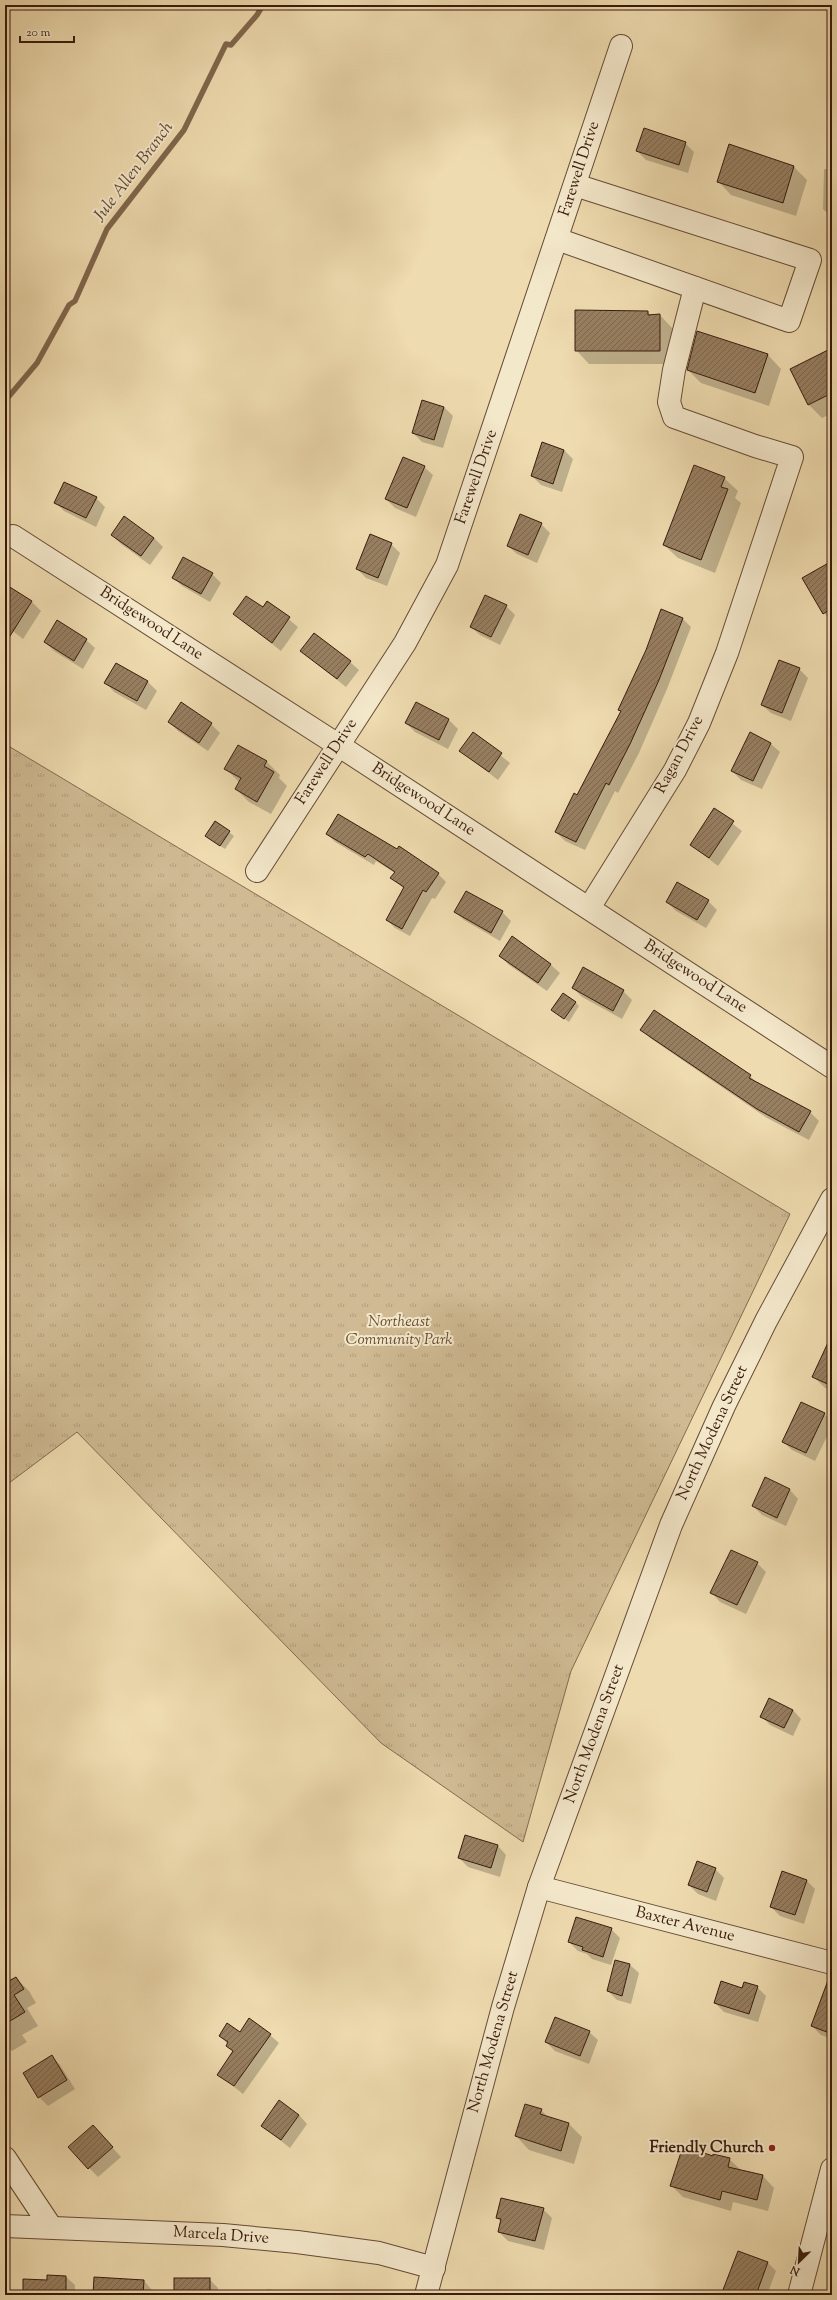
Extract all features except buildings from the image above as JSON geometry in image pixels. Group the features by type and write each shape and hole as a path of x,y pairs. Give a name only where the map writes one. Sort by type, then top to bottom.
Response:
{"street":[{"name":"Farewell Drive","path":"257,871 338,744 405,643 447,565 621,46"},
{"path":"556,239 790,321 810,260 575,185"},
{"name":"Ragan Drive","path":"589,908 675,770 699,723 726,653 792,457 755,446 674,417 669,402 674,370 695,288"},
{"name":"Bridgewood Lane","path":"13,536 338,744 832,1067"},
{"name":"North Modena Street","path":"426,2295 502,2007 539,1887 671,1525 724,1406 766,1321 832,1199"},
{"name":"Baxter Avenue","path":"539,1887 832,1963"},
{"path":"5,2158 51,2227"},
{"path":"799,2295 832,2168"},
{"name":"Marcela Drive","path":"5,2226 223,2235 297,2242 379,2253 434,2268"}],"green space":[{"name":"Northeast Community Park","path":"5,744 790,1214 571,1671 523,1842 381,1743 77,1432 5,1486"}],"waterway":[{"name":"Jule Allen Branch","path":"5,401 37,363 69,305 75,301 107,229 184,130 226,44 231,45 257,15 263,5"}],"place":[{"name":"Friendly Church","path":"772,2148"}]}
